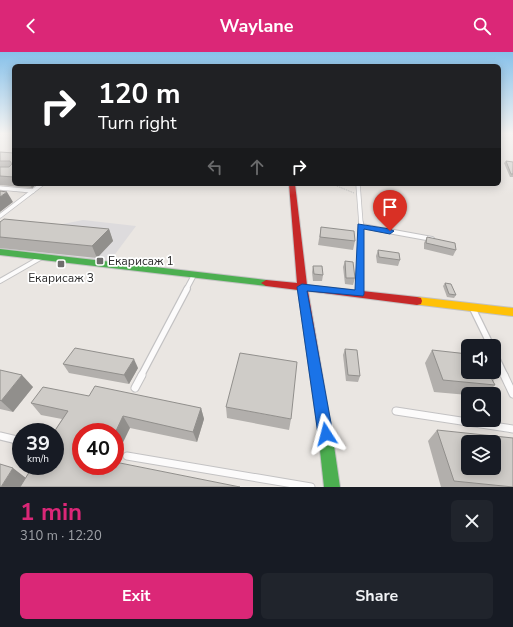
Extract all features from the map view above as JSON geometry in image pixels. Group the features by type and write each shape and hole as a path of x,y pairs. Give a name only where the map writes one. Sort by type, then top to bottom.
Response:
{"street":[{"path":"292,186 302,287 328,448 332,487"},
{"path":"0,252 513,312"}],"lane":[{"path":"0,216 39,186"},
{"path":"358,186 361,226 360,294"},
{"path":"0,188 33,191"},
{"path":"361,226 434,239"},
{"path":"0,281 42,257"},
{"path":"135,388 194,275"},
{"path":"472,307 487,339"},
{"path":"501,369 513,394"},
{"path":"396,411 513,429"},
{"path":"0,436 12,439"},
{"path":"127,456 311,487"}],"path":[{"path":"337,186 359,195"}],"shaded area":[{"path":"83,220 136,226 110,261 0,249 0,225 43,228"}],"building":[{"path":"0,154 12,154 12,164 10,161 0,161"},
{"path":"506,161 513,162 513,174 511,174"},
{"path":"12,164 12,177 0,176 0,167 9,167"},
{"path":"0,191 7,192 0,197"},
{"path":"4,219 109,229 92,246 0,237 0,222"},
{"path":"321,227 354,231 355,241 320,237"},
{"path":"427,237 455,243 456,250 426,243"},
{"path":"378,250 399,253 400,260 379,257"},
{"path":"345,261 353,262 355,278 346,278"},
{"path":"313,266 322,266 323,275 314,274"},
{"path":"445,283 451,284 456,295 449,294"},
{"path":"75,348 134,359 124,375 63,364"},
{"path":"345,349 357,350 360,376 348,375"},
{"path":"432,350 461,353 461,379 492,379 495,385 443,380"},
{"path":"240,353 297,362 291,419 226,407"},
{"path":"0,370 22,375 1,401 0,400"},
{"path":"95,386 201,408 193,432 123,416 120,423 72,423 72,475 124,475 124,464 240,487 20,487 27,475 64,475 64,423 60,423 68,411 31,403 43,387 89,396"},
{"path":"437,430 484,435 461,435 461,475 501,475 501,437 513,438 513,487 454,481"},
{"path":"0,464 12,468 12,470 0,487"}],"traffic: fast":[{"path":"0,252 266,283"},
{"path":"325,432 332,487"}],"traffic: slow":[{"path":"417,301 513,312"}],"traffic: jam":[{"path":"292,186 302,287 325,432"},
{"path":"266,283 417,301"}],"place":[{"name":"Екарисаж 1","path":"100,261"},
{"name":"Екарисаж 3","path":"61,264"}],"route":[{"path":"326,434 302,287 360,294 361,226 390,231"}]}
